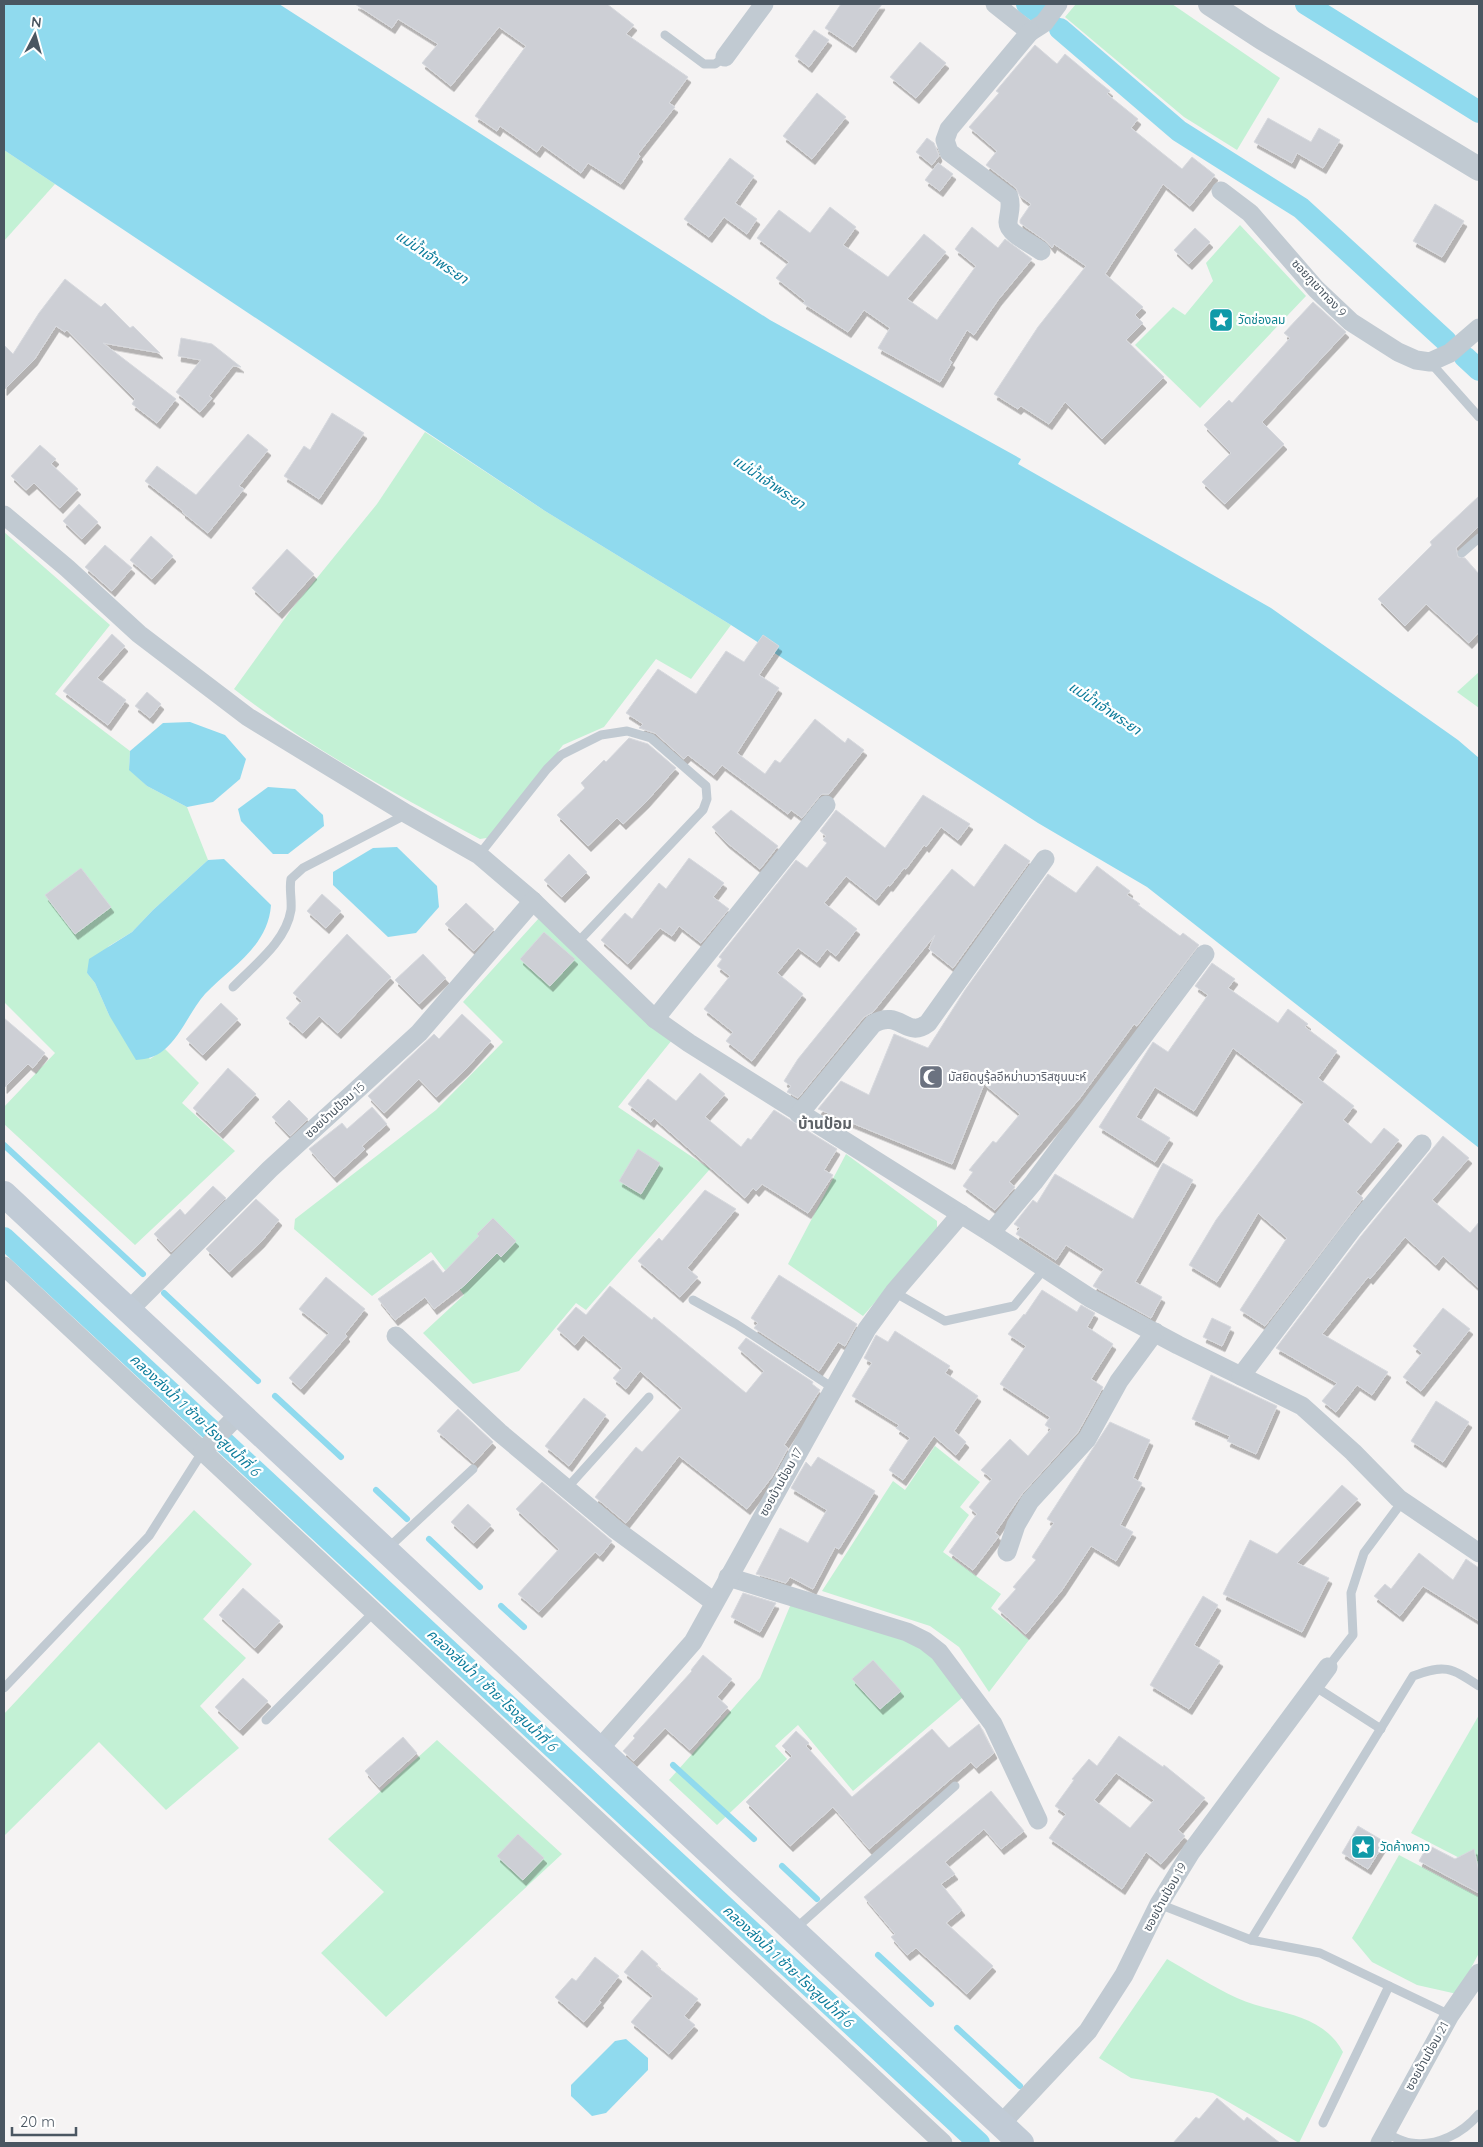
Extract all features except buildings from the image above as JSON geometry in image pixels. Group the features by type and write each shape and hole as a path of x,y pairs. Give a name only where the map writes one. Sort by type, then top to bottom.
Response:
{"main road":[{"path":"4,1194 129,1310 234,1419 386,1549 1022,2143"}],"street":[{"path":"725,57 764,4"},
{"path":"995,4 1030,32"},
{"path":"1041,250 1011,230 1008,224 1011,204 1009,198 949,152 945,140 949,129 1030,32 1044,23 1058,4"},
{"path":"1210,4 1270,43 1479,169"},
{"name":"ซอยภูเขาทอง 9","path":"1221,191 1250,213 1316,289 1351,322 1398,352 1416,360 1430,362"},
{"path":"1430,362 1450,353 1479,328"},
{"path":"4,515 67,568 139,634 248,717 407,814 479,854 533,901 655,1019 799,1114 961,1214 1090,1298 1302,1406 1353,1452 1398,1498 1479,1553"},
{"path":"655,1019 826,805"},
{"path":"799,1114 873,1024 882,1018 891,1018 913,1029 928,1023 1044,859"},
{"name":"ซอยบ้านป้อม 15","path":"129,1310 270,1169 419,1033 533,901"},
{"path":"991,1233 1034,1182 1205,954"},
{"path":"1241,1376 1352,1229 1422,1144"},
{"name":"ซอยบ้านป้อม 17","path":"600,1748 692,1642 867,1329 894,1292 961,1214"},
{"path":"4,1266 208,1446 375,1611 943,2143"},
{"path":"1007,1552 1016,1525 1030,1501 1087,1439 1119,1382 1155,1332"},
{"path":"396,1336 499,1432 615,1529 714,1602"},
{"path":"208,1446 234,1419"},
{"path":"728,1576 907,1632 938,1652 993,1724 1038,1820"},
{"name":"ซอยบ้านป้อม 19","path":"1001,2124 1088,2031 1124,1975 1160,1904 1192,1852 1328,1667"},
{"name":"ซอยบ้านป้อม 21","path":"1383,2138 1450,2015 1479,1973"}],"lane":[{"path":"665,36 704,64 715,64 725,57"},
{"path":"1430,362 1479,417"},
{"path":"1462,553 1479,538"},
{"path":"479,854 547,769 561,755 601,735 627,731 651,738 706,786 707,799 703,810 577,943"},
{"path":"233,987 275,944 285,927 291,910 291,878 303,868 407,814"},
{"path":"894,1292 945,1321 1014,1306 1045,1268"},
{"path":"693,1300 736,1324 833,1388"},
{"path":"567,1488 650,1397"},
{"path":"4,1688 149,1536 208,1446"},
{"path":"386,1549 473,1469"},
{"path":"1328,1667 1353,1635 1351,1593 1364,1553 1399,1506 1398,1498"},
{"path":"266,1720 375,1611"},
{"path":"1251,1940 1413,1676 1437,1667 1460,1673 1479,1686"},
{"path":"1314,1686 1381,1729"},
{"path":"793,1931 955,1786"},
{"path":"1160,1904 1251,1940 1320,1953 1450,2015"},
{"path":"1323,2123 1389,1986"},
{"path":"1383,2138 1410,2143 1441,2141 1468,2127 1479,2114"}],"green space":[{"path":"1076,4 1172,4 1280,78 1237,150 1184,117 1065,17"},
{"path":"4,150 55,184 4,241"},
{"path":"1240,225 1306,296 1200,408 1135,345 1173,307 1185,315 1213,281 1206,263"},
{"path":"425,432 545,511 731,625 691,679 656,659 604,727 563,745 493,837 480,839 322,751 234,689 291,610 377,504"},
{"path":"4,532 110,625 55,694 130,751 129,769 147,786 187,807 208,860 153,910 132,932 109,946 87,973 95,983 109,1015 150,1059 165,1049 199,1083 182,1103 235,1151 135,1245 4,1124 4,1107 55,1053 4,1002"},
{"path":"1479,672 1479,708 1457,692"},
{"path":"539,918 672,1040 618,1107 710,1169 586,1310 576,1303 519,1371 473,1384 423,1333 464,1295 431,1252 372,1296 294,1229 295,1219 436,1110 503,1042 463,1002"},
{"path":"846,1154 937,1221 937,1231 863,1316 788,1264"},
{"path":"935,1446 980,1482 960,1507 969,1515 943,1552 1001,1594 991,1608 1029,1640 989,1692 959,1647 930,1626 822,1591 893,1481 905,1490"},
{"path":"194,1510 252,1564 203,1619 246,1658 200,1706 239,1748 166,1810 99,1742 4,1836 4,1714"},
{"path":"793,1599 925,1643 969,1692 853,1791 798,1725 775,1746 787,1759 717,1825 669,1780 760,1678"},
{"path":"1479,1715 1479,1868 1411,1833"},
{"path":"437,1740 562,1854 386,2017 321,1953 384,1892 328,1839"},
{"path":"1399,1855 1479,1897 1479,1953 1457,1994 1417,1985 1372,1962 1352,1938"},
{"path":"1167,1959 1237,1998 1310,2021 1334,2039 1343,2052 1299,2143 1213,2093 1131,2078 1099,2058"}],"water":[{"name":"แม่น้ำเจ้าพระยา","path":"4,4 279,4 770,320 1021,459 1018,464 1271,608 1458,740 1479,758 1479,1148 1147,887 1038,823 731,625 545,511 4,150"},
{"path":"190,722 225,735 246,759 240,779 213,802 187,807 147,786 129,770 130,751 163,723"},
{"path":"268,787 295,789 323,815 324,826 288,854 273,854 241,821 238,809"},
{"path":"397,847 437,886 439,907 416,933 388,937 333,885 333,872 373,848"},
{"path":"224,859 271,905 263,933 247,955 205,994 180,1031 164,1050 154,1056 136,1060 109,1015 95,983 87,973 89,959 132,932 153,910 208,860"},
{"path":"626,2039 648,2058 648,2070 606,2113 592,2116 571,2096 571,2085 615,2041"}],"waterway":[{"path":"1027,4 1038,12"},
{"path":"1306,4 1479,112"},
{"path":"1060,29 1179,131 1301,208 1446,341"},
{"path":"1465,357 1479,370"},
{"path":"4,1145 143,1274"},
{"name":"คลองส่งน้ำ 1 ซ้าย-โรงสูบน้ำที่ 6","path":"4,1238 979,2143"},
{"path":"164,1293 258,1381"},
{"path":"275,1396 341,1457"},
{"path":"376,1490 407,1519"},
{"path":"429,1539 480,1587"},
{"path":"501,1606 524,1627"},
{"path":"673,1765 754,1839"},
{"path":"782,1866 817,1899"},
{"path":"878,1955 931,2004"},
{"path":"957,2028 1020,2086"}],"place":[{"name":"วัดช่องลม","path":"1221,320"},
{"name":"มัสยิดนูรุ้ลอีหม่านวาริสซุนนะห์","path":"931,1077"},
{"name":"วัดค้างคาว","path":"1363,1847"}],"district":[{"name":"บ้านป้อม","path":"825,1124"}]}
